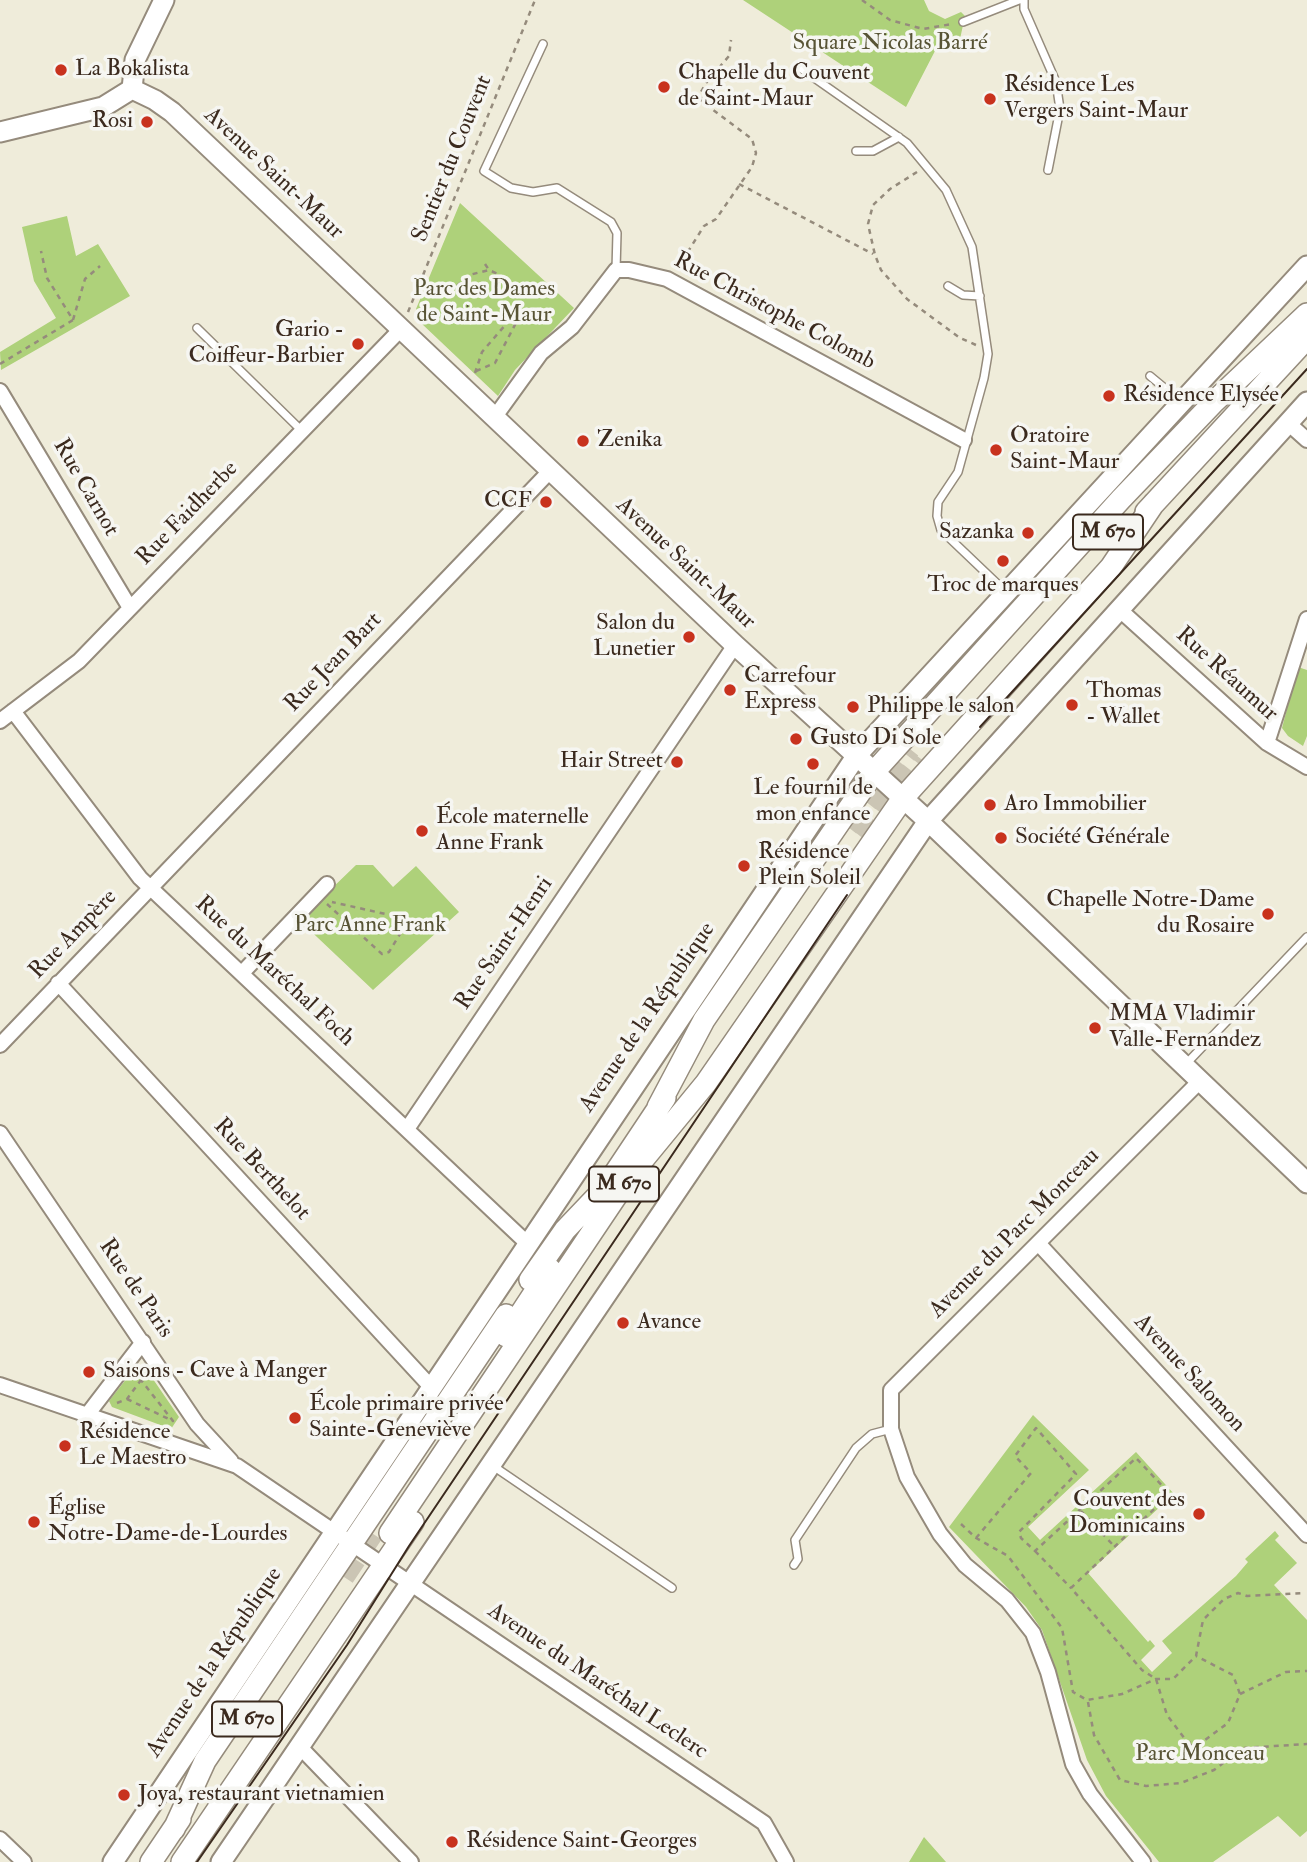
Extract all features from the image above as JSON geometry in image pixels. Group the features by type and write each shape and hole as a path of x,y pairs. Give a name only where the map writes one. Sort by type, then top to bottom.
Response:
{"main road":[{"name":"M 670","path":"1307,315 915,754 1307,338"},
{"path":"658,1107 704,1020 874,772 1121,499 1215,401 1307,315"},
{"path":"628,1178 706,1083 903,799 1111,567 1154,503"},
{"name":"M 670","path":"853,832 540,1311 384,1529 658,1107 853,832"},
{"path":"182,1862 553,1245 606,1187"},
{"path":"174,1829 205,1761 511,1374 540,1311"},
{"name":"M 670","path":"151,1862 350,1580 167,1862"}],"street":[{"path":"0,132 94,110 121,98 132,89 135,60 164,0"},
{"name":"Avenue Saint-Maur","path":"132,89 172,112 735,645 928,821 1307,1184"},
{"name":"Avenue de la République","path":"113,1862 857,755 1307,266"},
{"path":"494,418 541,353 572,327 616,270"},
{"name":"Rue Christophe Colomb","path":"616,270 649,273 670,280 964,440"},
{"name":"Rue Faidherbe","path":"0,721 79,661 401,329"},
{"name":"Rue Carnot","path":"0,391 130,608"},
{"path":"221,1862 928,821 1307,402"},
{"path":"1288,423 1307,440"},
{"name":"Rue Jean Bart","path":"151,888 551,470"},
{"name":"Rue Réaumur","path":"1120,610 1267,743 1307,767"},
{"path":"1267,743 1307,619"},
{"name":"Rue Saint-Henri","path":"407,1129 735,645"},
{"name":"Rue du Maréchal Foch","path":"13,711 130,865 151,888 528,1244"},
{"path":"242,973 327,884"},
{"name":"Rue Ampère","path":"0,1045 151,888"},
{"name":"Rue Berthelot","path":"58,984 431,1387"},
{"name":"Avenue du Parc Monceau","path":"1143,1862 1090,1794 1073,1764 1048,1672 1033,1633 1007,1600 965,1565 940,1534 907,1478 891,1429 891,1390 1199,1082"},
{"name":"Rue de Paris","path":"0,1133 203,1432 237,1466"},
{"name":"Avenue Salomon","path":"1038,1243 1307,1535"},
{"path":"87,1415 143,1342"},
{"path":"0,1385 237,1466"},
{"path":"178,1448 194,1442 203,1432"},
{"name":"Avenue du Maréchal Leclerc","path":"237,1466 764,1823 786,1862"},
{"path":"299,1746 411,1862"},
{"path":"0,1839 24,1862"}],"lane":[{"path":"963,22 1019,0"},
{"path":"1024,0 1024,9 1056,82 1060,108 1048,170"},
{"path":"542,44 484,171 511,188 533,192 557,188 611,222 617,233 616,270"},
{"path":"800,68 899,136 946,190 972,247 987,350 985,378 964,440 958,472 938,502 937,516 941,530 1008,593"},
{"path":"856,151 873,151 899,136"},
{"path":"948,286 963,295 980,296"},
{"path":"197,328 301,430"},
{"path":"1150,376 1183,402"},
{"path":"1183,1067 1307,937"},
{"path":"794,1565 798,1559 795,1540 856,1448 872,1434 891,1429"},
{"path":"492,1460 499,1470 672,1588"}],"path":[{"name":"Sentier du Couvent","path":"401,329 535,0"},
{"path":"862,0 890,20 923,29 963,22"},
{"path":"670,280 704,226 716,219 752,167 755,153 752,139 701,101 701,92 706,83 729,56 731,40"},
{"path":"926,166 890,189 873,205 868,224 875,254 881,270 907,299 960,338 987,350"},
{"path":"740,184 875,254"},
{"path":"41,251 47,278 73,320"},
{"path":"485,264 489,270 498,274 514,295"},
{"path":"0,364 73,320 85,279 100,266"},
{"path":"457,286 469,275 489,270"},
{"path":"513,316 482,352 475,373 495,363 518,319"},
{"path":"321,899 403,918 406,924 389,952 382,954 321,899"},
{"path":"127,1399 174,1422 141,1380"},
{"path":"976,1538 1031,1473 1015,1456 1036,1428 1076,1474 1019,1532 1021,1538 1071,1588 1142,1670 1156,1679 1167,1715 1188,1743 1205,1754 1243,1748 1307,1744"},
{"path":"1035,1551 1136,1458 1170,1494 1071,1588"},
{"path":"1081,1511 1114,1546"},
{"path":"961,1524 976,1538 1008,1556 1062,1628 1073,1692 1087,1700 1122,1694 1156,1679 1173,1679 1196,1656 1203,1620 1224,1599 1238,1593 1247,1596 1305,1593"},
{"path":"1196,1656 1233,1675 1240,1694"},
{"path":"1188,1743 1205,1740 1228,1723 1240,1694 1286,1672 1307,1671"},
{"path":"1087,1700 1094,1735 1120,1780 1146,1787 1181,1783 1214,1770 1243,1748"}],"green space":[{"name":"Square Nicolas Barré","path":"743,0 924,0 929,11 945,19 961,12 965,16 960,39 936,49 906,107"},
{"name":"Parc des Dames de Saint-Maur","path":"460,203 574,308 515,370 498,396 421,323 423,316 416,309"},
{"path":"67,216 76,256 98,244 130,296 1,370 0,352 56,318 34,281 22,227"},
{"path":"1298,667 1307,670 1307,736 1303,746 1288,736 1282,728"},
{"name":"Parc Anne Frank","path":"356,865 373,865 393,887 416,866 459,912 373,990 299,920"},
{"path":"136,1365 144,1366 179,1417 171,1429 112,1407 109,1401 131,1373 136,1371"},
{"name":"Parc Monceau","path":"1033,1415 1089,1470 1028,1527 1040,1540 1136,1452 1174,1494 1088,1573 1148,1642 1150,1640 1155,1646 1141,1660 1152,1672 1172,1653 1162,1641 1236,1576 1248,1562 1245,1559 1275,1531 1279,1536 1275,1540 1297,1563 1274,1585 1307,1620 1307,1831 1300,1837 1278,1816 1213,1862 1159,1862 1106,1796 1087,1760 1042,1630 1026,1607 949,1527"},
{"path":"924,1837 946,1862 909,1862"}],"tunnel":[{"path":"848,827 910,749"},
{"path":"860,836 921,759"},
{"path":"344,1577 378,1526"}],"tram line":[{"path":"980,727 1307,369"},
{"path":"197,1862 347,1645 409,1546 847,895"}],"place":[{"name":"La Bokalista","path":"61,70"},
{"name":"Chapelle du Couvent de Saint-Maur","path":"664,87"},
{"name":"Résidence Les Vergers Saint-Maur","path":"990,99"},
{"name":"Rosi","path":"147,122"},
{"name":"Gario - Coiffeur-Barbier","path":"358,344"},
{"name":"Résidence Elysée","path":"1109,396"},
{"name":"Zenika","path":"583,441"},
{"name":"Oratoire Saint-Maur","path":"996,450"},
{"name":"CCF","path":"546,502"},
{"name":"Sazanka","path":"1028,533"},
{"name":"Troc de marques","path":"1003,561"},
{"name":"Salon du Lunetier","path":"689,637"},
{"name":"Carrefour Express","path":"730,690"},
{"name":"Thomas - Wallet","path":"1072,705"},
{"name":"Philippe le salon","path":"853,707"},
{"name":"Gusto Di Sole","path":"796,739"},
{"name":"Hair Street","path":"677,762"},
{"name":"Le fournil de mon enfance","path":"813,764"},
{"name":"Aro Immobilier","path":"990,805"},
{"name":"École maternelle Anne Frank","path":"422,831"},
{"name":"Société Générale","path":"1001,838"},
{"name":"Résidence Plein Soleil","path":"744,866"},
{"name":"Chapelle Notre-Dame du Rosaire","path":"1268,914"},
{"name":"MMA Vladimir Valle-Fernandez","path":"1095,1028"},
{"name":"Avance","path":"623,1323"},
{"name":"Saisons - Cave à Manger","path":"89,1372"},
{"name":"École primaire privée Sainte-Geneviève","path":"295,1418"},
{"name":"Résidence Le Maestro","path":"65,1446"},
{"name":"Couvent des Dominicains","path":"1199,1514"},
{"name":"Église Notre-Dame-de-Lourdes","path":"34,1522"},
{"name":"Joya, restaurant vietnamien","path":"124,1795"},
{"name":"Résidence Saint-Georges","path":"452,1842"}]}
